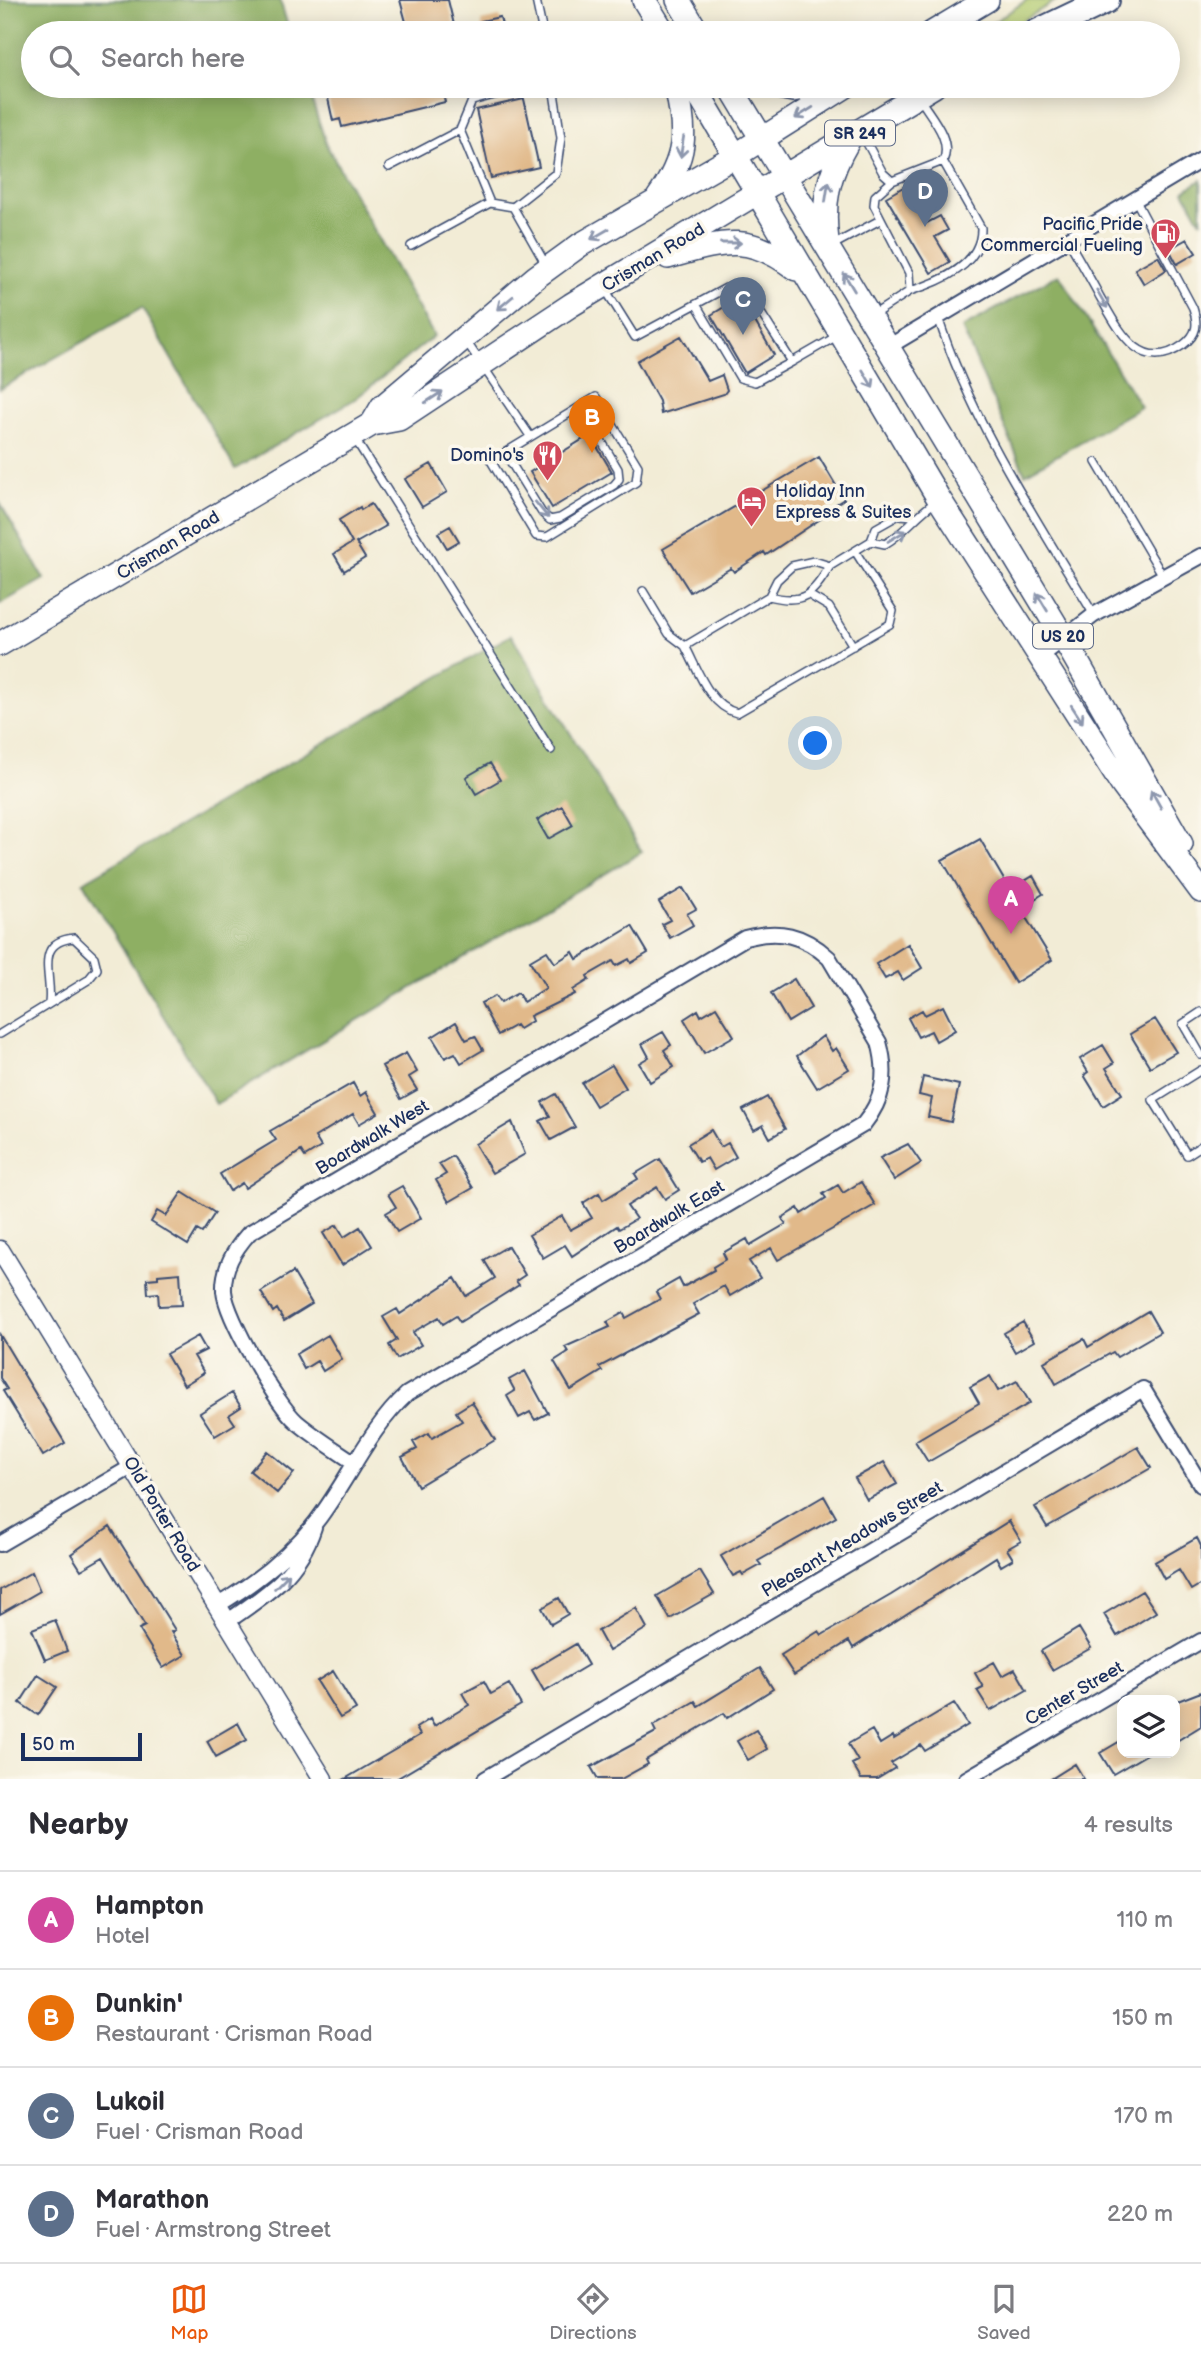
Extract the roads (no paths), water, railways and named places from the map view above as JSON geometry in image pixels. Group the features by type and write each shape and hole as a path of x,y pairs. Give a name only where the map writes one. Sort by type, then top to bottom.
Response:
{"highway":[{"path":"1062,21 1107,0"}],"main road":[{"path":"678,0 692,21"},
{"path":"952,21 987,0"},
{"path":"1044,21 1080,0"},
{"path":"646,2 655,21"},
{"path":"655,202 674,175 683,147 684,118 679,98"},
{"name":"US 20","path":"701,98 939,499 1123,786 1201,891"},
{"name":"US 20","path":"737,98 1063,637 1201,880"},
{"name":"Crisman Road","path":"363,430 382,407 580,245 734,156 827,98"},
{"name":"Crisman Road","path":"0,644 363,430 400,419 603,286 855,136 914,98"},
{"path":"828,248 824,216 826,188 834,164 855,136"},
{"path":"641,264 722,242 748,243 775,253 808,279"}],"street":[{"path":"888,347 1201,160"},
{"path":"1041,657 1094,615 1201,555"},
{"name":"Boardwalk East","path":"218,1605 269,1572 316,1522 392,1408 407,1394 863,1125 876,1109 885,1071 879,1042 829,958 802,937 765,932"},
{"name":"Boardwalk West","path":"355,1463 298,1422 281,1405 230,1314 224,1292 226,1267 237,1247 249,1233 731,945 765,932"},
{"name":"Old Porter Road","path":"0,1250 323,1779"},
{"name":"Pleasant Meadows Street","path":"485,1779 1143,1389 1201,1485"},
{"path":"0,1544 133,1466"},
{"name":"Boardwalk East","path":"228,1621 275,1589 295,1569 309,1544 316,1522"},
{"name":"Center Street","path":"966,1779 1201,1641"}],"lane":[{"path":"536,0 540,21"},
{"path":"389,167 460,130 472,101 483,98"},
{"path":"411,246 490,203 513,207 556,173 561,138 555,98"},
{"path":"910,291 909,273 880,220 875,196 892,181 943,161 947,152 946,143 929,98"},
{"path":"460,130 490,203"},
{"path":"855,136 892,181"},
{"path":"870,317 910,291 939,280 967,263 981,241 981,228 943,161"},
{"path":"1068,239 1126,340 1150,354 1166,354 1181,346 1194,336 1198,324 1193,307 1135,199"},
{"path":"513,207 548,269"},
{"path":"828,248 880,220"},
{"path":"603,286 635,337 726,288 747,291 792,362"},
{"path":"696,304 740,378 755,382 841,334"},
{"path":"938,317 951,357 974,404 1094,615"},
{"path":"465,340 484,364 530,436"},
{"path":"596,397 638,466 636,482 547,537 536,536 491,461 530,436 596,397"},
{"path":"505,453 542,513 550,520 560,518 614,485 619,479 618,469 581,406"},
{"path":"363,430 551,750"},
{"path":"1096,462 1164,578"},
{"path":"871,541 885,544 908,530 914,516 939,499"},
{"path":"769,596 789,601 809,595 830,566 871,541 876,528 899,515 914,516"},
{"path":"643,591 669,634 685,646 716,701 726,710 737,713 890,624 893,611 855,551"},
{"path":"685,646 769,596 777,580 792,566 814,561 830,566"},
{"path":"809,595 830,607 853,646"},
{"path":"0,1034 88,980 97,969 94,957 74,938 66,939 50,950 46,959 51,989 49,1003"},
{"path":"1201,1012 1182,1024 1201,1055"},
{"path":"1201,1070 1153,1100 1187,1155 1201,1146"}],"place":[{"name":"Marathon","path":"925,227"},
{"name":"Pacific Pride Commercial Fueling","path":"1166,261"},
{"name":"Lukoil","path":"743,335"},
{"name":"Dunkin'","path":"592,453"},
{"name":"Domino's","path":"547,482"},
{"name":"Holiday Inn Express & Suites","path":"752,528"},
{"name":"Hampton","path":"1011,934"}]}
